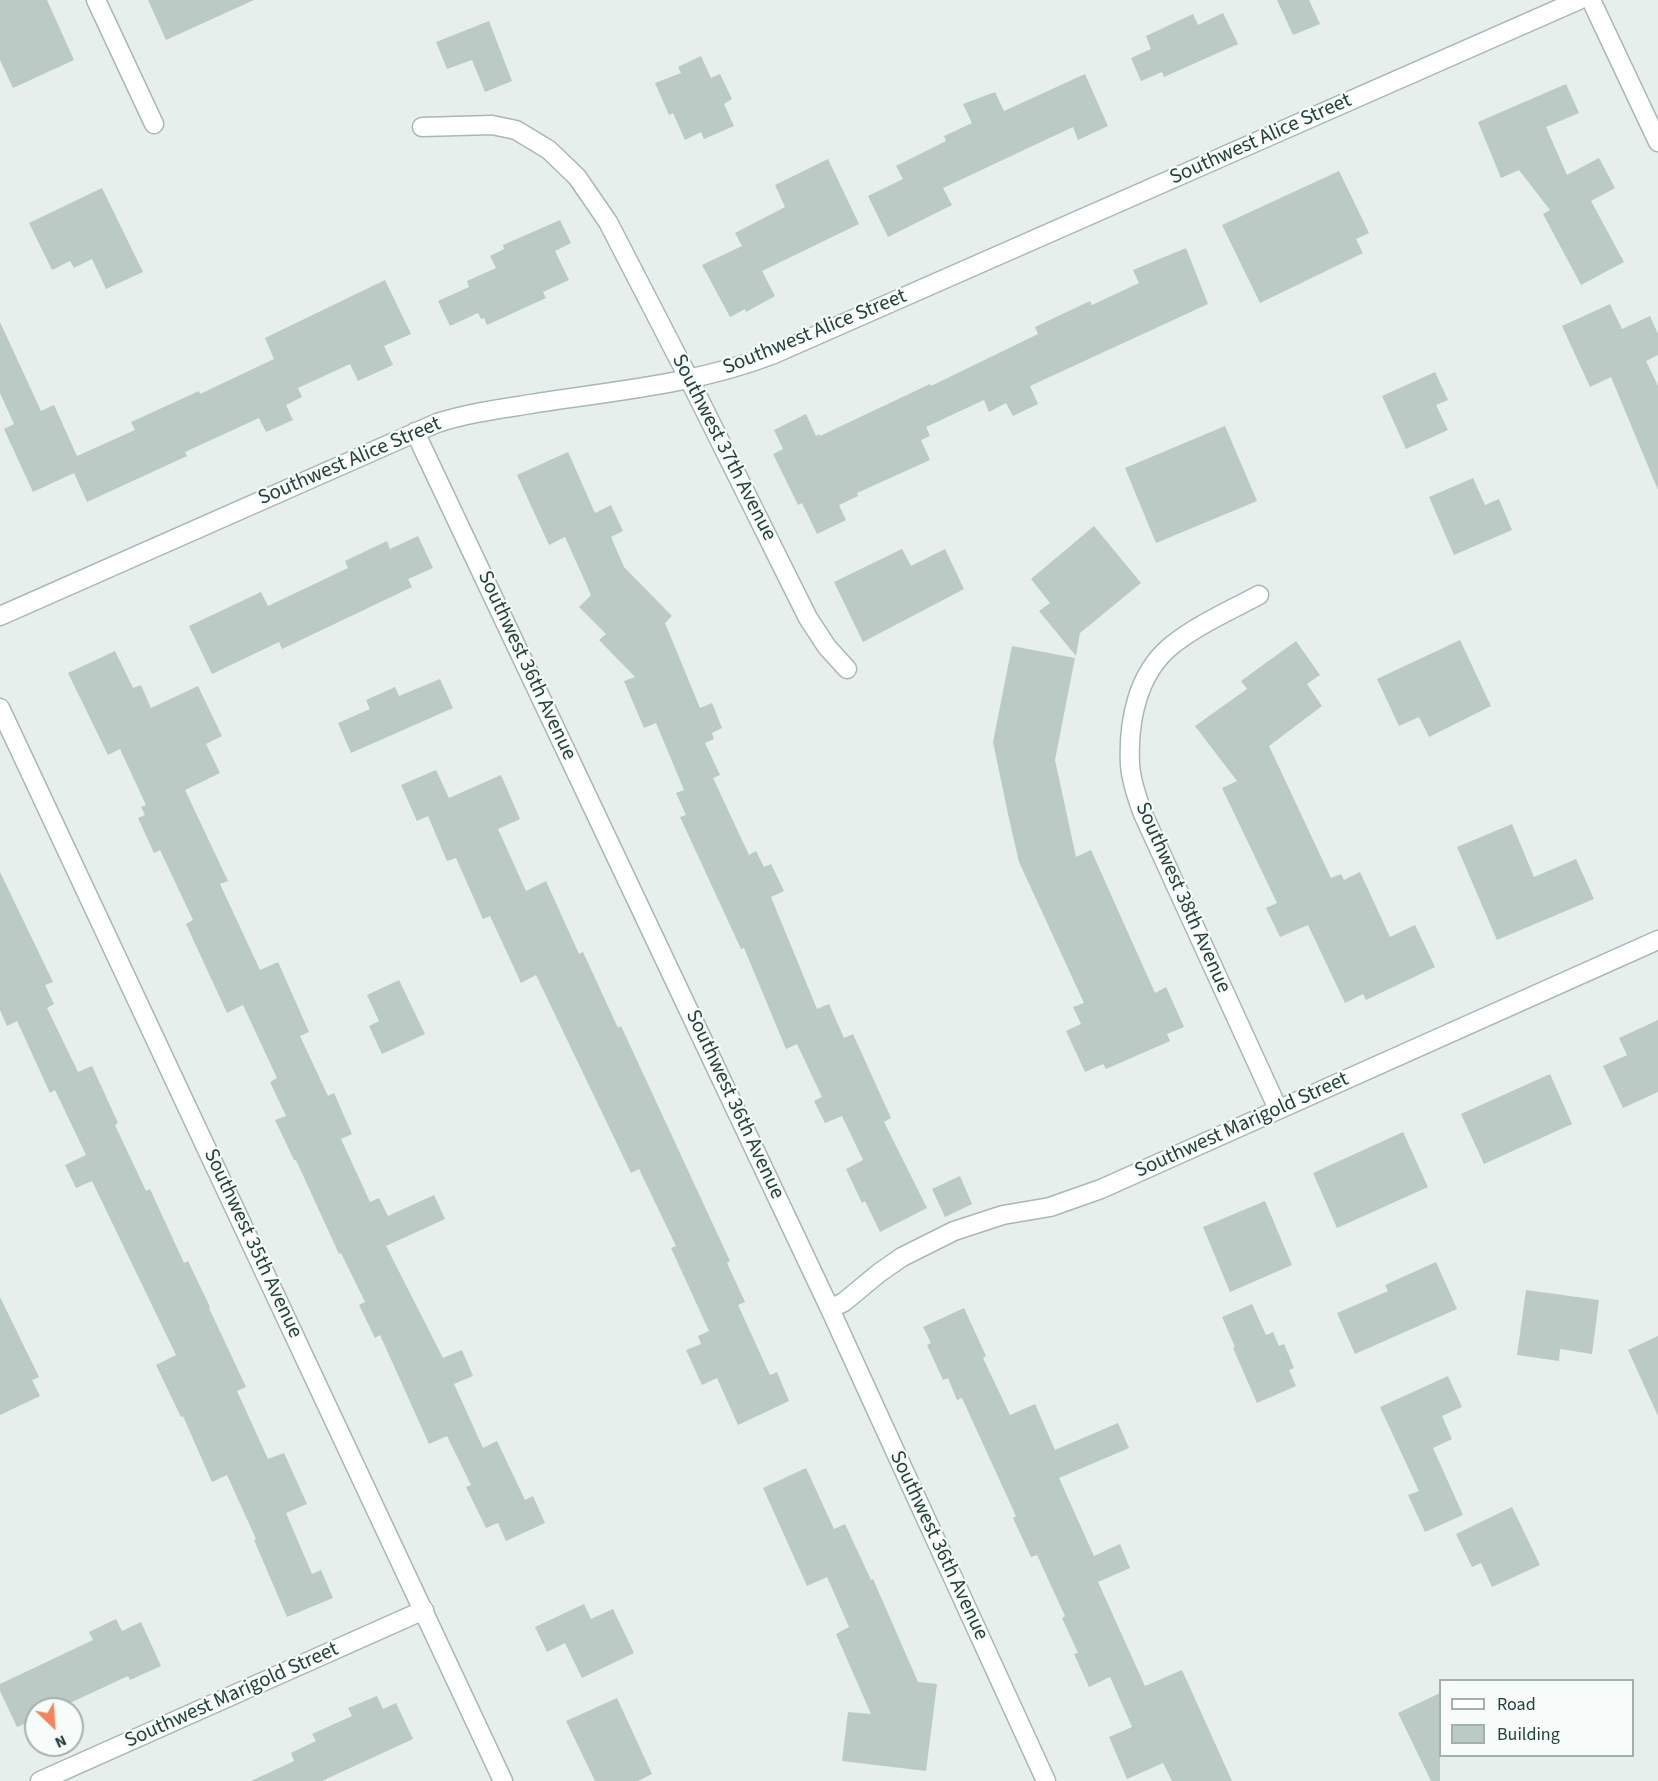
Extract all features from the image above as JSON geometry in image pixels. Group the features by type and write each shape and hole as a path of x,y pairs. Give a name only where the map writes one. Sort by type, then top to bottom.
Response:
{"street":[{"path":"96,0 154,124"},
{"name":"Southwest Alice Street","path":"0,616 436,423 472,413 689,379 739,368 1578,0"},
{"path":"1591,0 1658,142"},
{"name":"Southwest 37th Avenue","path":"422,127 492,125 516,130 549,150 577,177 608,222 808,618 826,647 847,669"},
{"name":"Southwest 36th Avenue","path":"415,432 830,1309 1046,1781"},
{"name":"Southwest 38th Avenue","path":"1259,595 1192,631 1169,648 1145,676 1136,702 1130,764 1134,788 1143,814 1278,1109"},
{"name":"Southwest 35th Avenue","path":"0,708 503,1781"},
{"name":"Southwest Marigold Street","path":"830,1309 844,1302 902,1257 954,1231 1003,1215 1050,1207 1101,1190 1658,940"},
{"name":"Southwest Marigold Street","path":"40,1781 424,1610"}],"building":[{"path":"0,0 47,0 74,60 13,88 0,60"},
{"path":"148,0 254,0 166,40"},
{"path":"1277,0 1309,0 1320,24 1293,35"},
{"path":"1223,13 1238,44 1164,77 1162,72 1141,81 1131,58 1151,49 1146,36 1193,14 1198,25"},
{"path":"489,21 512,81 485,92 472,60 447,69 436,42"},
{"path":"701,56 711,78 720,74 732,99 724,104 734,126 704,139 701,132 685,140 673,113 669,115 655,83 681,73 678,67"},
{"path":"1085,74 1108,126 1078,140 1073,127 943,188 952,205 888,237 868,196 903,179 896,166 946,141 944,136 972,123 963,104 995,92 1004,111"},
{"path":"1566,84 1579,113 1546,127 1567,175 1599,158 1615,188 1591,201 1624,262 1581,285 1543,214 1550,210 1519,170 1501,178 1478,122"},
{"path":"828,159 859,224 762,271 775,296 746,312 745,309 730,317 702,265 742,246 735,233 785,207 775,185"},
{"path":"1339,171 1369,233 1356,239 1363,253 1260,303 1222,225"},
{"path":"102,188 143,272 106,289 92,259 74,268 70,261 52,270 29,223"},
{"path":"560,220 571,243 555,251 569,280 543,292 546,298 487,325 478,313 450,326 438,301 469,287 467,281 496,268 490,256 504,249 503,245"},
{"path":"1186,248 1208,304 1030,386 1038,404 1013,416 1006,403 989,412 984,400 926,427 930,436 921,440 930,460 857,493 858,496 839,505 846,520 817,534 802,503 798,505 773,454 783,449 774,430 806,414 816,436 819,434 820,436 1038,334 1035,327 1090,301 1092,305 1139,283 1133,270"},
{"path":"385,280 411,334 384,346 393,365 358,381 350,364 298,388 302,397 286,405 293,420 266,432 259,418 185,452 187,456 87,502 74,473 33,492 4,429 14,424 0,393 0,322 41,411 54,405 77,456 135,430 131,422 199,391 200,394 274,359 265,338"},
{"path":"1610,304 1622,329 1650,316 1658,334 1658,355 1646,361 1658,386 1658,490 1611,377 1590,387 1562,326"},
{"path":"1435,372 1448,400 1436,405 1448,430 1406,449 1382,396"},
{"path":"1225,426 1257,501 1156,543 1125,468"},
{"path":"568,452 595,513 611,505 623,531 611,537 624,567 672,616 665,623 700,708 712,703 722,728 712,733 714,739 705,743 720,775 713,778 749,855 756,851 764,867 771,864 784,891 771,897 817,1009 829,1004 844,1038 853,1034 891,1118 884,1122 927,1208 880,1232 865,1201 862,1203 846,1169 863,1160 842,1116 825,1123 814,1101 822,1097 797,1044 786,1049 744,948 741,949 680,817 686,815 676,793 684,790 656,723 644,728 624,681 635,677 599,640 606,634 579,607 591,595 565,537 549,545 517,475"},
{"path":"1473,478 1485,505 1499,499 1512,530 1454,555 1429,497"},
{"path":"1094,526 1141,583 1080,633 1076,656 1039,611 1050,603 1031,579"},
{"path":"418,536 433,568 408,579 412,587 282,649 279,642 212,674 189,626 261,592 268,606 348,568 345,561 387,541 390,549"},
{"path":"902,549 911,566 945,549 964,589 863,642 834,582"},
{"path":"1460,640 1491,706 1429,737 1419,717 1399,726 1377,679"},
{"path":"1296,641 1320,675 1307,684 1322,706 1269,746 1331,878 1341,874 1344,880 1360,872 1390,937 1415,925 1435,967 1366,1000 1363,994 1345,1003 1308,925 1280,937 1266,908 1277,903 1222,788 1237,781 1195,726 1247,689 1241,681"},
{"path":"1012,646 1075,658 1055,760 1076,857 1091,850 1155,993 1166,987 1184,1027 1167,1034 1170,1041 1106,1069 1103,1064 1085,1072 1066,1031 1081,1024 1073,1007 1084,1003 1019,862 1008,814 993,742"},
{"path":"115,651 133,688 141,685 151,708 198,686 222,736 206,744 220,773 185,790 228,881 220,884 260,970 278,962 309,1032 300,1036 328,1096 334,1093 352,1134 341,1139 370,1202 379,1198 388,1216 434,1195 445,1219 386,1246 443,1358 462,1350 473,1376 454,1384 483,1448 497,1441 525,1500 533,1496 545,1523 506,1541 498,1523 486,1528 466,1487 471,1485 447,1436 429,1444 380,1335 375,1338 359,1305 365,1302 341,1253 339,1254 275,1120 286,1116 270,1082 277,1078 243,1005 227,1013 186,924 193,920 160,850 154,853 138,818 145,815 141,807 146,805 120,749 108,755 68,673"},
{"path":"440,679 453,708 351,753 338,723 370,709 366,700 395,687 399,696"},
{"path":"436,770 449,798 501,775 520,819 498,829 526,891 546,881 579,954 583,952 618,1028 621,1026 730,1261 727,1263 745,1302 738,1305 770,1375 777,1372 789,1401 738,1425 717,1378 702,1385 686,1350 701,1344 698,1336 709,1331 671,1248 676,1246 639,1169 631,1173 536,975 521,983 490,916 483,919 456,858 447,861 428,816 417,821 401,785"},
{"path":"1512,824 1534,877 1576,859 1594,899 1497,940 1457,847"},
{"path":"0,872 53,982 45,985 54,1004 47,1008 78,1072 92,1066 118,1123 115,1125 146,1191 150,1189 184,1263 188,1261 246,1387 237,1391 268,1459 284,1453 307,1504 286,1513 312,1574 321,1570 333,1598 287,1617 254,1540 256,1539 227,1475 212,1482 183,1416 181,1417 156,1365 176,1355 92,1181 76,1188 65,1165 86,1155 55,1090 50,1093 17,1021 7,1026 0,1010"},
{"path":"399,980 425,1034 382,1054 369,1026 379,1021 367,995"},
{"path":"1658,1020 1658,1092 1623,1108 1603,1066 1627,1055 1619,1038"},
{"path":"1550,1074 1572,1124 1484,1164 1461,1114"},
{"path":"1403,1132 1428,1187 1337,1228 1313,1173"},
{"path":"960,1176 972,1204 945,1217 932,1189"},
{"path":"1265,1201 1292,1265 1230,1292 1203,1227"},
{"path":"1436,1262 1457,1309 1355,1354 1337,1313 1388,1291 1385,1285"},
{"path":"1526,1290 1599,1300 1592,1354 1560,1349 1559,1361 1517,1355"},
{"path":"0,1297 39,1377 32,1380 40,1396 0,1415"},
{"path":"1252,1304 1266,1335 1273,1332 1279,1346 1284,1344 1294,1368 1289,1370 1296,1386 1257,1403 1222,1317"},
{"path":"964,1308 986,1356 983,1358 1010,1415 1035,1404 1055,1450 1118,1423 1129,1448 1059,1478 1094,1556 1120,1544 1130,1568 1098,1582 1145,1686 1182,1670 1232,1781 1172,1781 1163,1763 1127,1779 1109,1737 1132,1727 1110,1677 1089,1687 1074,1654 1078,1653 1062,1618 1065,1616 1037,1555 1031,1557 1013,1518 1016,1516 962,1398 957,1400 948,1378 943,1380 927,1345 931,1343 923,1327"},
{"path":"1658,1336 1658,1416 1628,1350"},
{"path":"1448,1376 1462,1407 1442,1416 1452,1439 1433,1448 1463,1515 1425,1532 1408,1495 1419,1491 1380,1407"},
{"path":"806,1468 834,1529 845,1524 871,1580 873,1579 918,1682 937,1684 926,1771 842,1761 848,1712 871,1714 836,1634 849,1627 827,1577 807,1586 763,1488"},
{"path":"1512,1507 1540,1565 1492,1587 1481,1563 1472,1567 1456,1534"},
{"path":"584,1604 591,1619 613,1609 634,1653 582,1678 565,1643 547,1652 535,1627"},
{"path":"116,1619 122,1631 141,1622 161,1666 130,1680 128,1676 83,1697 24,1697 24,1724 17,1727 0,1691 0,1684 93,1640 89,1632"},
{"path":"1439,1693 1440,1781 1431,1781 1398,1713"},
{"path":"377,1696 383,1709 396,1703 413,1739 322,1781 251,1781 294,1761 291,1753 316,1741 312,1734 352,1716 348,1708"},
{"path":"617,1698 652,1774 638,1781 595,1781 566,1721"}]}
